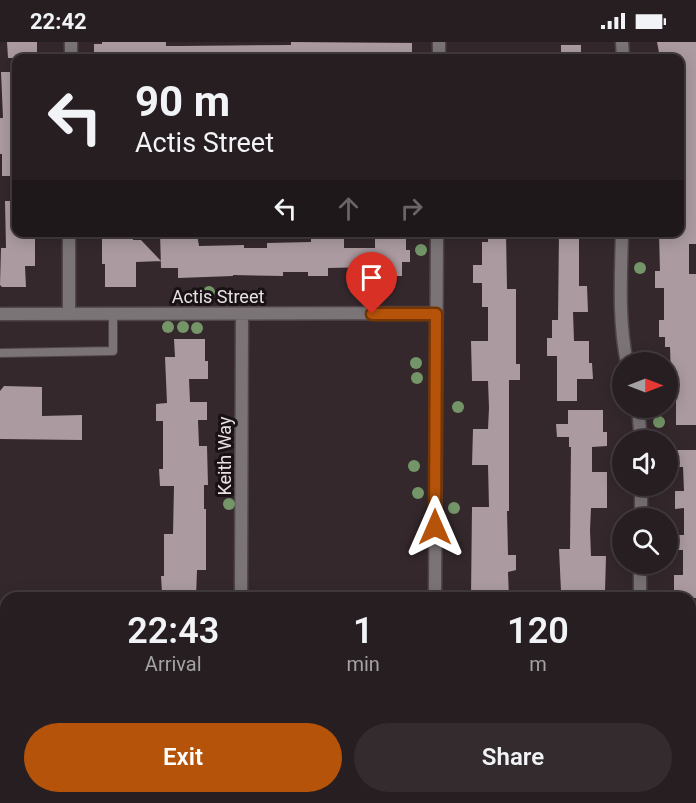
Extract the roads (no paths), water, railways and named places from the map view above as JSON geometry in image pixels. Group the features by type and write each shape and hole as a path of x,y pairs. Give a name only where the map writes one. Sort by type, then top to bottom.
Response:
{"street":[{"path":"69,237 69,314"},
{"path":"435,592 437,237"},
{"path":"622,237 621,314 625,352"},
{"name":"Actis Street","path":"0,314 436,314"},
{"name":"Keith Way","path":"241,592 243,314"},
{"path":"640,574 640,592"}],"lane":[{"path":"0,353 112,351 113,314"}]}
